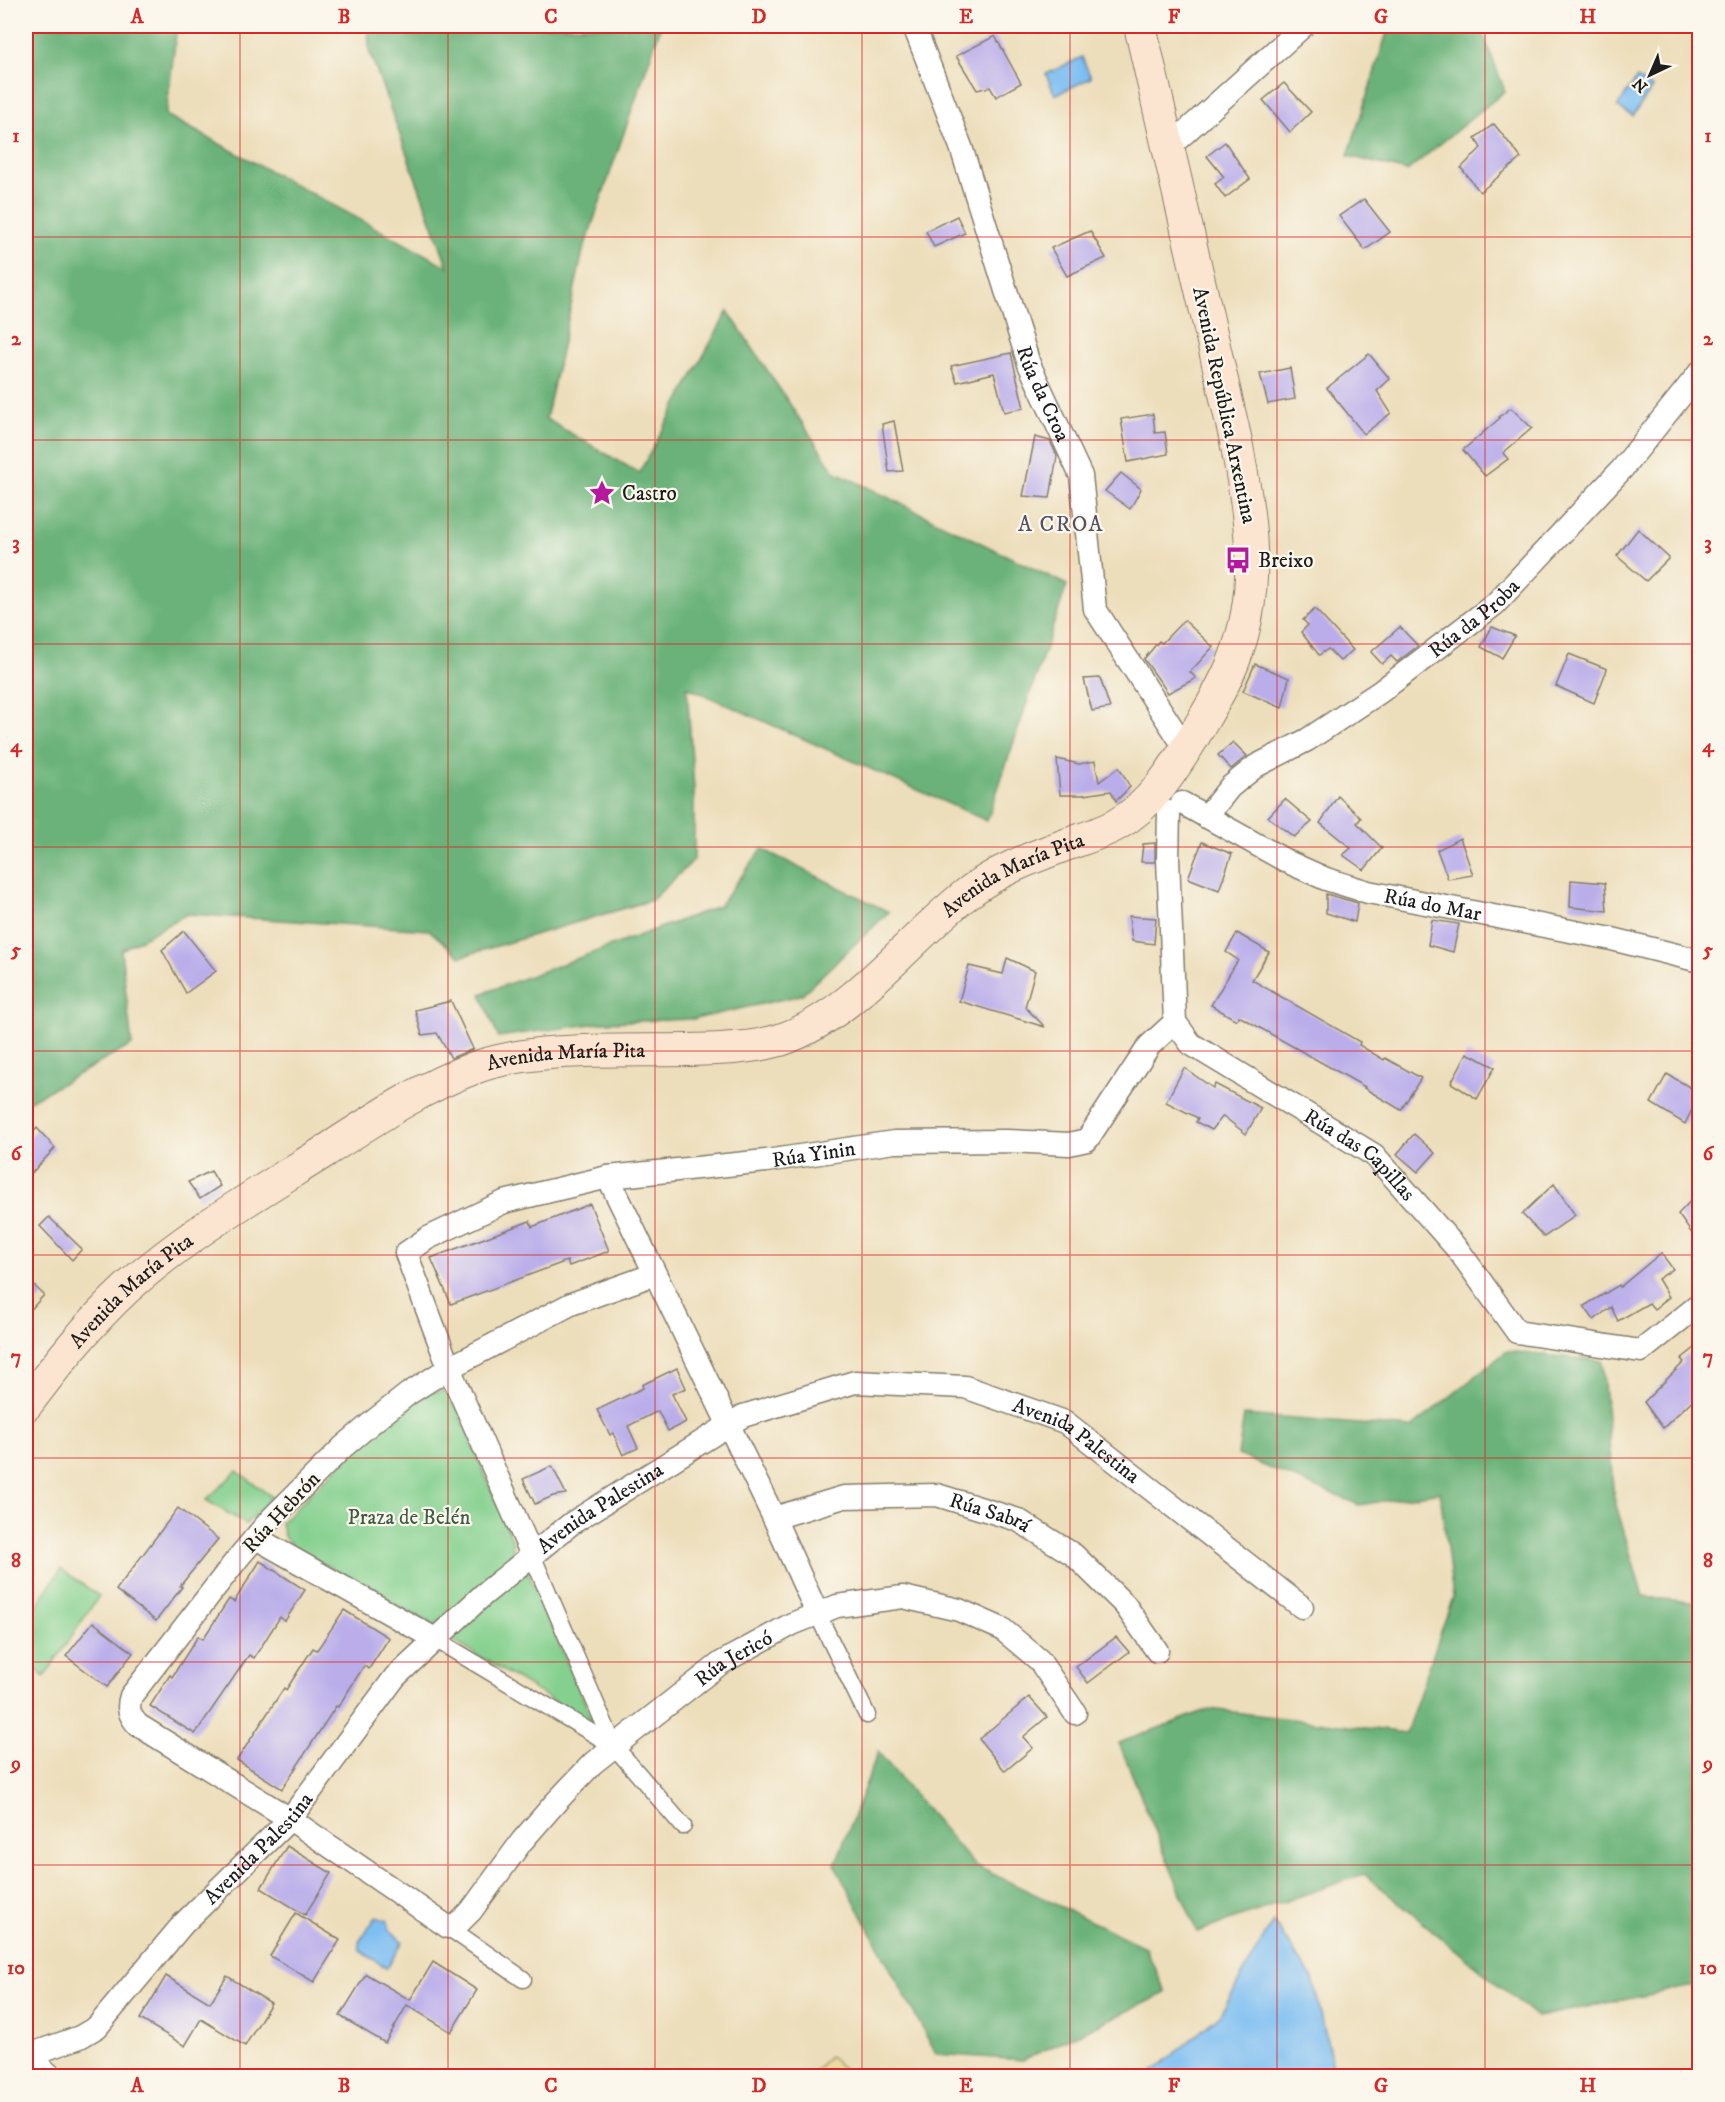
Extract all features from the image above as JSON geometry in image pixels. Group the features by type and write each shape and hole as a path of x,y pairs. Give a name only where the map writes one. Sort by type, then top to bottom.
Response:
{"main road":[{"name":"Avenida República Arxentina","path":"1140,26 1236,441 1247,499 1253,555 1251,596 1235,659 1217,696 1169,775 1167,805"},
{"name":"Avenida María Pita","path":"26,1405 91,1324 127,1288 166,1256 227,1213 395,1106 436,1084 478,1067 544,1055 602,1051 730,1049 780,1040 818,1022 838,1008 971,890 996,874 1167,805"}],"street":[{"name":"Rúa da Croa","path":"914,26 961,147 1029,364 1081,476 1095,609 1186,749"},
{"path":"1169,147 1303,26"},
{"name":"Rúa da Proba","path":"1206,817 1230,787 1256,766 1307,740 1380,692 1495,604 1622,470 1700,372"},
{"path":"1167,805 1175,1022"},
{"name":"Rúa do Mar","path":"1167,805 1206,817 1288,862 1326,879 1368,892 1612,939 1700,961"},
{"name":"Rúa Yinin","path":"449,1368 406,1253 428,1238 504,1202 608,1177 766,1161 894,1142 1007,1141 1070,1144 1087,1140 1149,1046 1175,1022"},
{"name":"Rúa das Capillas","path":"1175,1022 1191,1044 1374,1155 1459,1251 1517,1332 1641,1351 1700,1304"},
{"path":"608,1177 867,1715"},
{"name":"Rúa Hebrón","path":"290,1819 138,1725 130,1716 128,1704 131,1696 271,1519 343,1447 408,1394 449,1368 571,1304 655,1274"},
{"path":"449,1368 614,1746 683,1826"},
{"name":"Avenida Palestina","path":"26,2055 80,2037 97,2027 183,1924 290,1819 395,1677 483,1595 572,1523 743,1416 855,1382 965,1387 1065,1422 1302,1607"},
{"name":"Rúa Sabrá","path":"774,1518 844,1497 937,1495 1018,1520 1074,1555 1125,1605 1157,1651"},
{"path":"256,1538 435,1639 614,1746"},
{"name":"Rúa Jericó","path":"448,1927 455,1927 462,1923 522,1841 593,1763 721,1663 792,1624 837,1606 903,1597 959,1610 1002,1629 1039,1660 1075,1713"},
{"path":"290,1819 523,1979"},
{"path":"26,2055 51,2076"}],"green space":[{"path":"26,26 177,26 166,115 448,267 369,50 368,26 661,26 583,251 546,419 639,473 728,311 834,471 1067,585 987,821 687,687 694,789 694,860 652,900 460,957 429,930 187,914 121,950 132,1045 26,1103"},
{"path":"1389,26 1480,26 1505,91 1407,171 1348,156"},
{"path":"762,849 889,912 801,995 695,1019 606,1022 498,1037 481,994 719,906"},
{"path":"1507,1351 1602,1361 1614,1498 1643,1597 1700,1603 1699,1985 1537,2017 1364,1874 1197,1932 1119,1743 1209,1709 1406,1733 1453,1597 1440,1492 1359,1505 1238,1455 1244,1415 1411,1428"},
{"name":"Praza de Belén","path":"444,1391 453,1398 512,1539 513,1552 507,1563 434,1626 295,1548 284,1537 281,1523 348,1457 425,1393"},
{"path":"237,1471 272,1497 246,1524 206,1500"},
{"path":"61,1569 99,1596 44,1677 26,1660 26,1621"},
{"path":"527,1570 595,1726 450,1639"},
{"path":"878,1752 974,1865 1145,1947 1166,1993 1023,2060 936,2054 835,1865"}],"sand":[{"path":"829,2057 853,2076 809,2076"}],"water":[{"path":"1082,57 1091,78 1055,95 1046,74"},
{"path":"1637,78 1652,88 1633,116 1617,107"},
{"path":"376,1917 388,1921 389,1929 403,1942 387,1968 360,1951 359,1942"},
{"path":"1273,1921 1313,1979 1335,2076 1148,2076 1220,2015"}],"building":[{"path":"995,36 1021,83 996,97 990,87 977,90 956,56"},
{"path":"1284,83 1311,112 1290,132 1263,100"},
{"path":"1494,124 1521,158 1480,192 1461,168 1481,148 1475,138"},
{"path":"1225,142 1250,179 1225,198 1215,184 1224,177 1207,156"},
{"path":"1364,199 1390,232 1365,250 1339,216"},
{"path":"957,216 965,233 934,247 926,231"},
{"path":"1090,231 1106,258 1067,276 1051,248"},
{"path":"1011,353 1024,408 1004,412 994,373 957,382 951,366"},
{"path":"1369,354 1390,379 1377,391 1391,413 1364,434 1327,388"},
{"path":"1290,368 1295,399 1268,404 1260,374"},
{"path":"1511,408 1532,428 1503,453 1508,459 1485,476 1463,450"},
{"path":"1153,414 1155,433 1165,432 1168,454 1128,462 1121,419"},
{"path":"894,421 903,471 889,472 882,424"},
{"path":"1035,437 1050,441 1057,456 1050,498 1023,496"},
{"path":"1121,473 1141,489 1130,509 1105,491"},
{"path":"1638,529 1669,558 1646,581 1617,556"},
{"path":"1315,609 1353,650 1340,661 1328,649 1319,655 1301,632 1308,625 1303,620"},
{"path":"1184,620 1213,647 1190,672 1196,678 1168,693 1144,659 1159,641 1162,643"},
{"path":"1400,627 1418,646 1397,662 1391,656 1382,664 1371,652"},
{"path":"1492,627 1515,636 1502,658 1481,647"},
{"path":"1569,654 1607,669 1594,703 1556,686"},
{"path":"1255,664 1289,678 1282,708 1243,691"},
{"path":"1100,678 1110,708 1092,711 1084,679"},
{"path":"1233,742 1247,756 1231,769 1218,755"},
{"path":"1057,759 1079,764 1095,761 1099,782 1119,767 1130,787 1116,801 1111,791 1060,795"},
{"path":"1338,796 1361,818 1357,823 1382,848 1364,870 1343,855 1351,848 1320,823"},
{"path":"1285,799 1312,822 1294,837 1268,817"},
{"path":"1460,838 1473,875 1448,879 1437,850"},
{"path":"1202,842 1232,854 1219,890 1188,878"},
{"path":"1155,843 1155,862 1141,862 1143,844"},
{"path":"1571,880 1605,883 1607,911 1570,907"},
{"path":"1326,894 1358,903 1355,922 1326,913"},
{"path":"1129,916 1156,918 1154,944 1132,941"},
{"path":"1432,920 1459,924 1453,952 1428,945"},
{"path":"184,931 216,971 186,993 162,950"},
{"path":"1237,933 1269,952 1252,980 1360,1042 1359,1045 1384,1060 1385,1058 1421,1078 1401,1110 1365,1087 1239,1016 1236,1020 1211,1005 1238,960 1226,952"},
{"path":"1007,958 1035,971 1025,1007 1045,1027 959,1001 969,966 1003,974"},
{"path":"451,1001 473,1049 451,1058 437,1033 422,1035 415,1010"},
{"path":"1467,1053 1495,1067 1477,1099 1451,1083"},
{"path":"1184,1068 1213,1088 1215,1084 1261,1108 1246,1134 1223,1116 1212,1130 1196,1122 1198,1118 1166,1102"},
{"path":"1667,1074 1700,1093 1685,1124 1651,1103"},
{"path":"37,1128 55,1148 26,1179 26,1140"},
{"path":"1414,1134 1435,1153 1418,1172 1397,1154"},
{"path":"211,1171 220,1186 200,1199 188,1182"},
{"path":"1554,1184 1575,1215 1544,1237 1522,1214"},
{"path":"1700,1191 1700,1245 1678,1214"},
{"path":"590,1204 609,1251 569,1266 567,1261 451,1304 431,1258 530,1221 532,1227"},
{"path":"49,1217 82,1249 72,1260 40,1226"},
{"path":"1661,1253 1673,1269 1658,1279 1669,1297 1654,1309 1649,1303 1618,1321 1611,1307 1594,1320 1584,1306 1619,1285 1620,1287"},
{"path":"26,1278 44,1295 26,1315"},
{"path":"1700,1344 1700,1393 1663,1428 1644,1402 1684,1362 1681,1359"},
{"path":"677,1368 686,1388 672,1394 686,1422 668,1431 658,1411 628,1426 638,1448 623,1455 613,1433 610,1435 597,1410 643,1388 642,1385"},
{"path":"552,1466 566,1494 553,1496 535,1504 523,1479"},
{"path":"178,1508 218,1539 180,1586 182,1587 156,1621 116,1590"},
{"path":"260,1561 305,1590 285,1621 280,1617 254,1658 249,1655 195,1734 150,1706 198,1636 203,1639 229,1599 234,1602"},
{"path":"344,1610 389,1638 369,1669 364,1666 282,1789 237,1760 284,1688 286,1690 313,1648 317,1650"},
{"path":"93,1622 133,1653 107,1687 66,1656"},
{"path":"1116,1637 1129,1652 1088,1683 1076,1667"},
{"path":"1029,1697 1047,1717 1023,1737 1033,1748 1005,1771 979,1739"},
{"path":"287,1846 331,1873 305,1915 261,1888"},
{"path":"296,1913 340,1940 314,1982 270,1956"},
{"path":"433,1962 477,1990 451,2032 407,2005 385,2043 340,2016 366,1974 410,2000"},
{"path":"166,1976 210,2003 227,1976 271,2003 245,2046 201,2019 185,2046 140,2019"}],"place":[{"name":"Castro","path":"602,493"},
{"name":"Breixo","path":"1238,560"}],"district":[{"name":"A CROA","path":"1061,523"}]}
